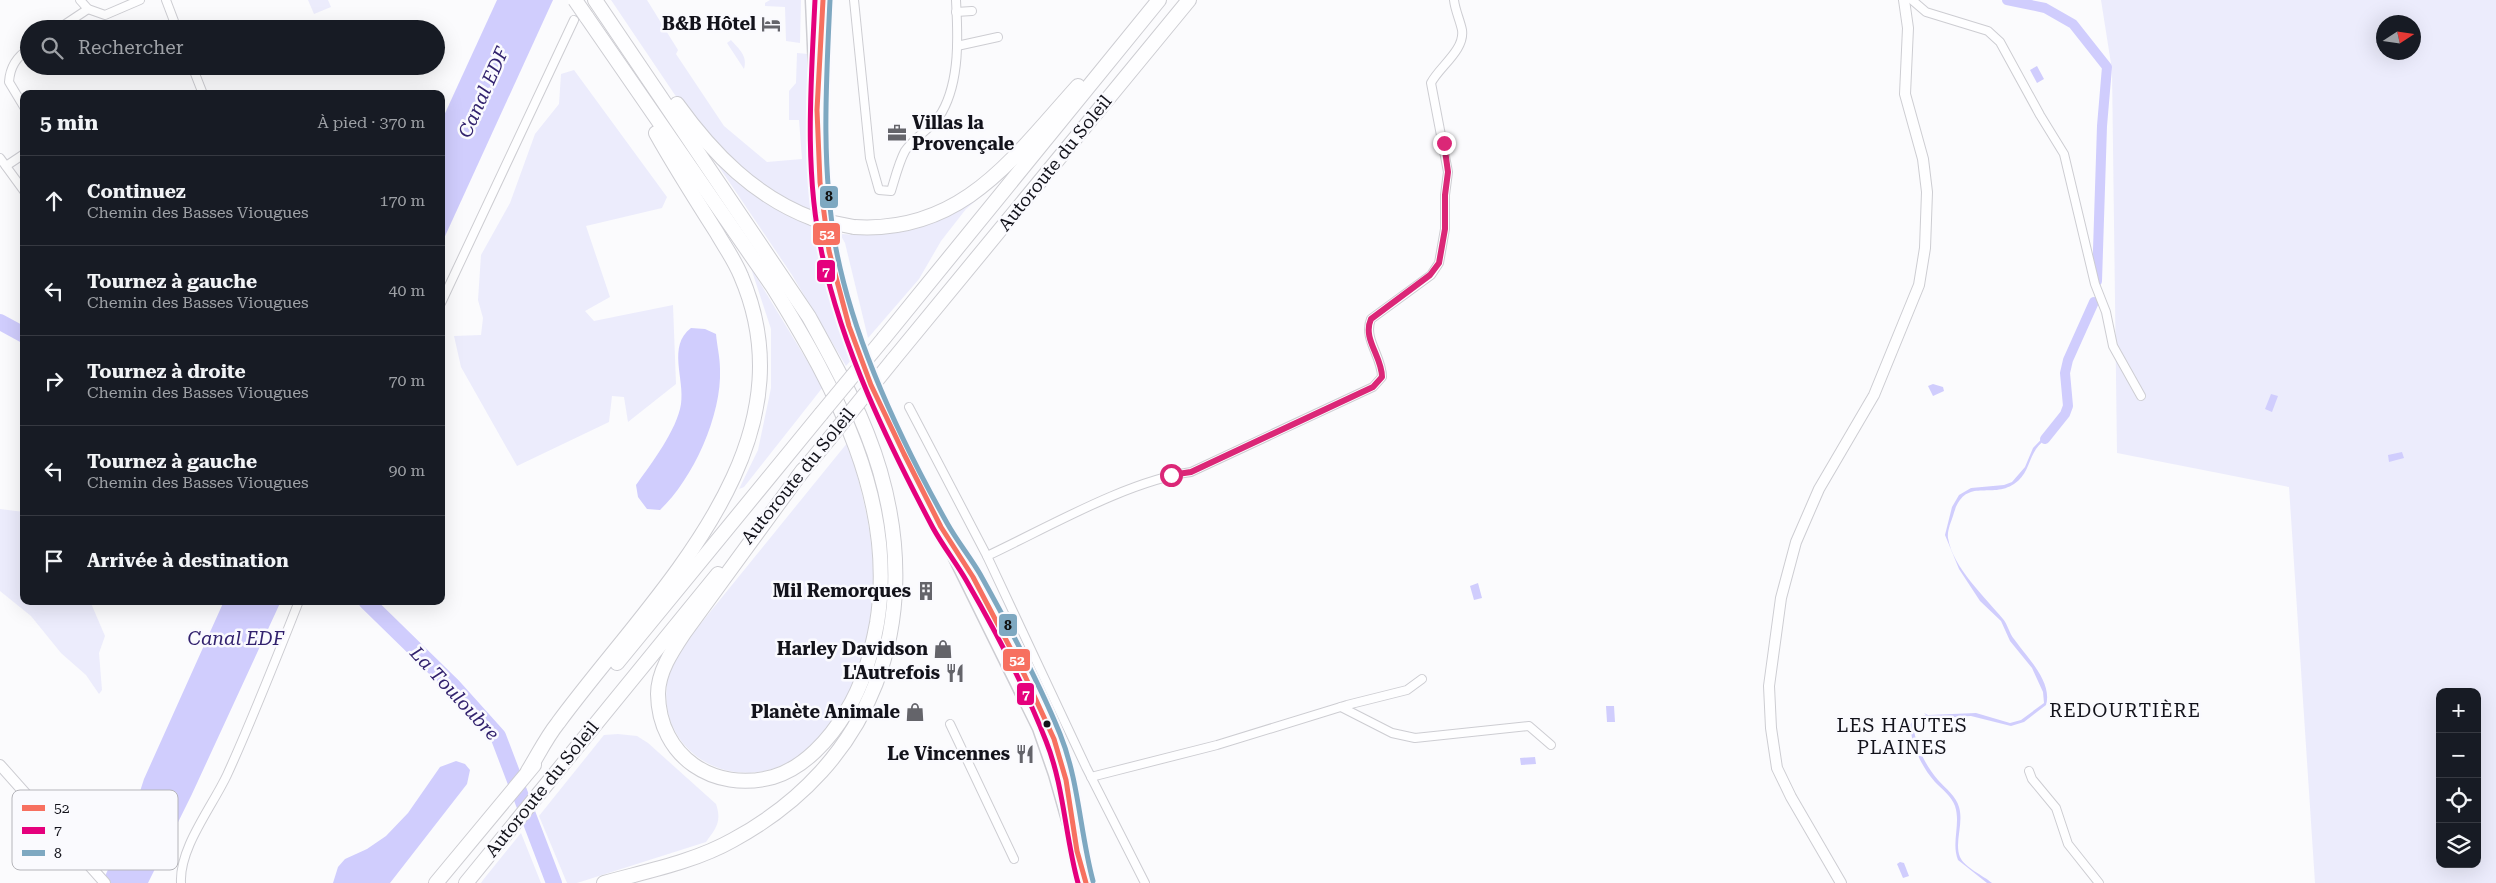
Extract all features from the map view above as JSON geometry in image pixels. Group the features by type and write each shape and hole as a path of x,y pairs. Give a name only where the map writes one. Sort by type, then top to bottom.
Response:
{"highway":[{"path":"575,0 580,18 616,60 773,287 826,377 853,438 869,488 876,524 881,584 873,643 854,699 837,726 816,751 796,766 774,776 746,781 713,777 690,763 680,752 662,723 658,692 667,660 684,633 803,470"},
{"path":"596,0 649,72 696,129 738,175 762,193 791,210 814,218 854,227 880,229 902,226 932,217 988,182 1033,137 1158,0"},
{"path":"604,0 808,317 836,367 865,428 880,472 889,514 896,578 894,607 878,681 856,726 820,776 780,812 732,841 677,863 604,883"},
{"name":"Autoroute du Soleil","path":"436,883 822,414 1158,0"},
{"name":"Autoroute du Soleil","path":"466,883 1189,0"},
{"path":"528,771 557,724 676,572 711,519 738,470 753,426 758,399 759,360 757,332 751,303 741,275 665,148 616,60"}],"main road":[{"path":"812,0 820,182 829,251 849,326 889,424 1038,728 1086,883"},
{"path":"817,110 823,0"},
{"path":"941,527 973,576 1025,676 1061,759 1077,851"}],"street":[{"path":"80,0 88,9 105,15 140,0"},
{"path":"166,0 174,20"},
{"path":"854,0 870,158 879,190 891,191 906,151 933,125 942,111 951,88 957,46 956,0"},
{"path":"987,556 1105,500 1171,475 1191,472 1373,387 1382,377 1382,365 1368,334 1371,319 1430,275 1439,263 1445,229 1445,195 1448,172 1432,83 1456,50 1461,39 1462,32 1454,0"},
{"path":"1841,883 1791,797 1777,768 1771,728 1769,686 1781,598 1796,542 1819,489 1874,395 1919,285 1925,248 1926,192 1923,160 1905,94 1908,28 1904,0"},
{"path":"1912,0 1926,12 1988,31 2000,42 2064,154 2095,284 2106,312 2113,346 2142,396"},
{"path":"72,20 88,9"},
{"path":"956,12 972,11"},
{"path":"445,295 580,18"},
{"path":"957,46 998,37"},
{"path":"20,55 13,65 8,82 20,101"},
{"path":"196,75 201,90"},
{"path":"6,166 20,157"},
{"path":"0,158 20,185"},
{"path":"909,407 987,556 1091,777 1145,883"},
{"path":"181,883 186,851 227,776 297,605"},
{"path":"1025,676 1040,668"},
{"path":"1091,777 1217,745 1341,707 1407,690 1422,678"},
{"path":"1341,707 1392,733 1414,738 1529,726 1550,745"},
{"path":"950,724 1014,859"},
{"path":"0,765 22,790"},
{"path":"2029,771 2032,779 2056,808 2068,844 2099,883"},
{"path":"93,870 105,883"}],"shaded area":[{"path":"308,0 328,0 331,7 314,14"},
{"path":"611,0 647,0 678,50 676,54 724,126 767,162 802,159 799,120 789,120 789,91 796,83 797,53 808,54 806,115 812,215 745,176 701,128 675,95"},
{"path":"770,0 801,0 800,43 786,41 785,7 765,6 765,3"},
{"path":"2101,0 2496,0 2496,883 2315,883 2289,487 2117,453 2112,70"},
{"path":"731,40 744,56 744,69 727,43"},
{"path":"574,70 667,197 662,208 586,226 610,297 585,311 594,321 673,305 676,384 628,422 624,397 612,396 609,422 517,466 461,367 454,336 481,335 483,318 478,300 481,255 510,203 535,134 559,104 561,74"},
{"path":"711,155 746,188 772,206 815,227 831,294 853,358 846,366 792,275"},
{"path":"990,185 992,187 966,209 941,241 919,279 868,338 845,243 840,234 885,234 921,226 954,210"},
{"path":"751,268 823,387 744,487 739,489 758,450 771,388 771,329"},
{"path":"848,442 863,497 868,525 872,553 873,582 871,613 865,646 855,678 841,708 822,734 800,755 772,769 751,773 731,771 712,765 696,755 682,742 672,725 667,706 667,684 672,666 680,649"},
{"path":"0,509 20,512 20,605 92,605 105,636 99,653 102,690 99,694 86,675 61,653 31,616 0,591"},
{"path":"604,735 637,736 648,743 716,804 718,810 717,824 706,842 577,883 567,883 539,816"},
{"path":"521,833 541,883 481,883 483,880"}],"water":[{"name":"Canal EDF","path":"497,0 553,0 445,236 445,113"},
{"path":"2037,66 2044,79 2037,83 2030,70"},
{"path":"691,328 705,329 716,334 720,369 716,406 711,426 703,445 684,481 660,510 647,509 638,497 636,485 663,446 679,414 682,394 678,353 684,335"},
{"path":"1933,384 1943,387 1944,391 1933,396 1928,386"},
{"path":"2271,394 2278,396 2272,412 2265,409"},
{"path":"2057,423 2051,434 2036,449 2025,472 2014,484 1996,490 1971,492 1964,496 1958,504 1949,527 1948,535 1951,549 1963,571 2003,619 2012,637 2042,678 2046,687 2046,705 2024,722 2011,726 1971,716 1922,719 1916,721 1913,725 1916,740 1925,762 1958,803 1960,820 1958,851 1960,857 1970,868 1992,883 1987,883 1958,860 1955,847 1957,813 1954,803 1930,776 1921,762 1915,748 1910,725 1915,718 1926,715 1924,713 1928,715 1976,713 2010,723 2021,720 2044,703 2043,692 2032,668 2010,641 2001,621 1980,601 1959,569 1945,535 1952,507 1959,495 1971,488 2004,485 2012,482 2025,467 2033,448"},
{"path":"2402,452 2404,458 2389,462 2388,455"},
{"path":"1478,583 1482,598 1474,600 1470,586"},
{"name":"Canal EDF","path":"222,605 279,605 178,822 178,790 140,790"},
{"path":"1606,706 1614,706 1615,722 1607,722"},
{"path":"1535,757 1536,764 1521,765 1520,758"},
{"path":"456,761 465,764 470,770 467,784 390,883 333,883 338,867 345,859 367,849 386,836 408,813 440,767"},
{"path":"1900,862 1904,863 1909,876 1903,878 1897,864"},
{"name":"Canal EDF","path":"108,870 154,870 148,883 102,883"}],"waterway":[{"path":"2007,0 2045,8 2073,24 2107,67 2102,126 2097,281"},
{"path":"2045,439 2065,414 2068,406 2065,373 2068,360 2094,302"},
{"name":"La Touloubre","path":"0,322 20,333"},
{"name":"La Touloubre","path":"370,605 454,687 498,736 554,883"}],"transit line":[{"name":"7","path":"815,0 810,127 811,159 816,223 831,290 854,360 883,429 933,528 966,580 999,639 1038,721 1057,776 1078,883"},
{"name":"52","path":"823,0 817,110 820,182 829,251 849,326 871,385 904,454 941,527 973,577 1025,676 1054,739 1066,780 1077,851 1086,883"},
{"name":"8","path":"830,0 826,125 828,187 836,249 854,320 896,425 947,523 980,574 1002,613 1033,673 1060,734 1071,770 1093,881"}],"place":[{"name":"B&B Hôtel","path":"771,24"},
{"name":"Villas la Provençale","path":"897,133"},
{"name":"Mil Remorques","path":"926,591"},
{"name":"Harley Davidson","path":"943,649"},
{"name":"L'Autrefois","path":"955,673"},
{"name":"Planète Animale","path":"915,712"},
{"name":"Le Vincennes","path":"1025,754"}],"district":[{"name":"REDOURTIÈRE","path":"2125,710"},
{"name":"LES HAUTES PLAINES","path":"1902,736"}],"route":[{"path":"1171,475 1191,472 1373,387 1382,377 1382,365 1368,334 1368,327 1371,319 1430,275 1439,263 1445,229 1445,195 1448,172 1444,143"}]}
